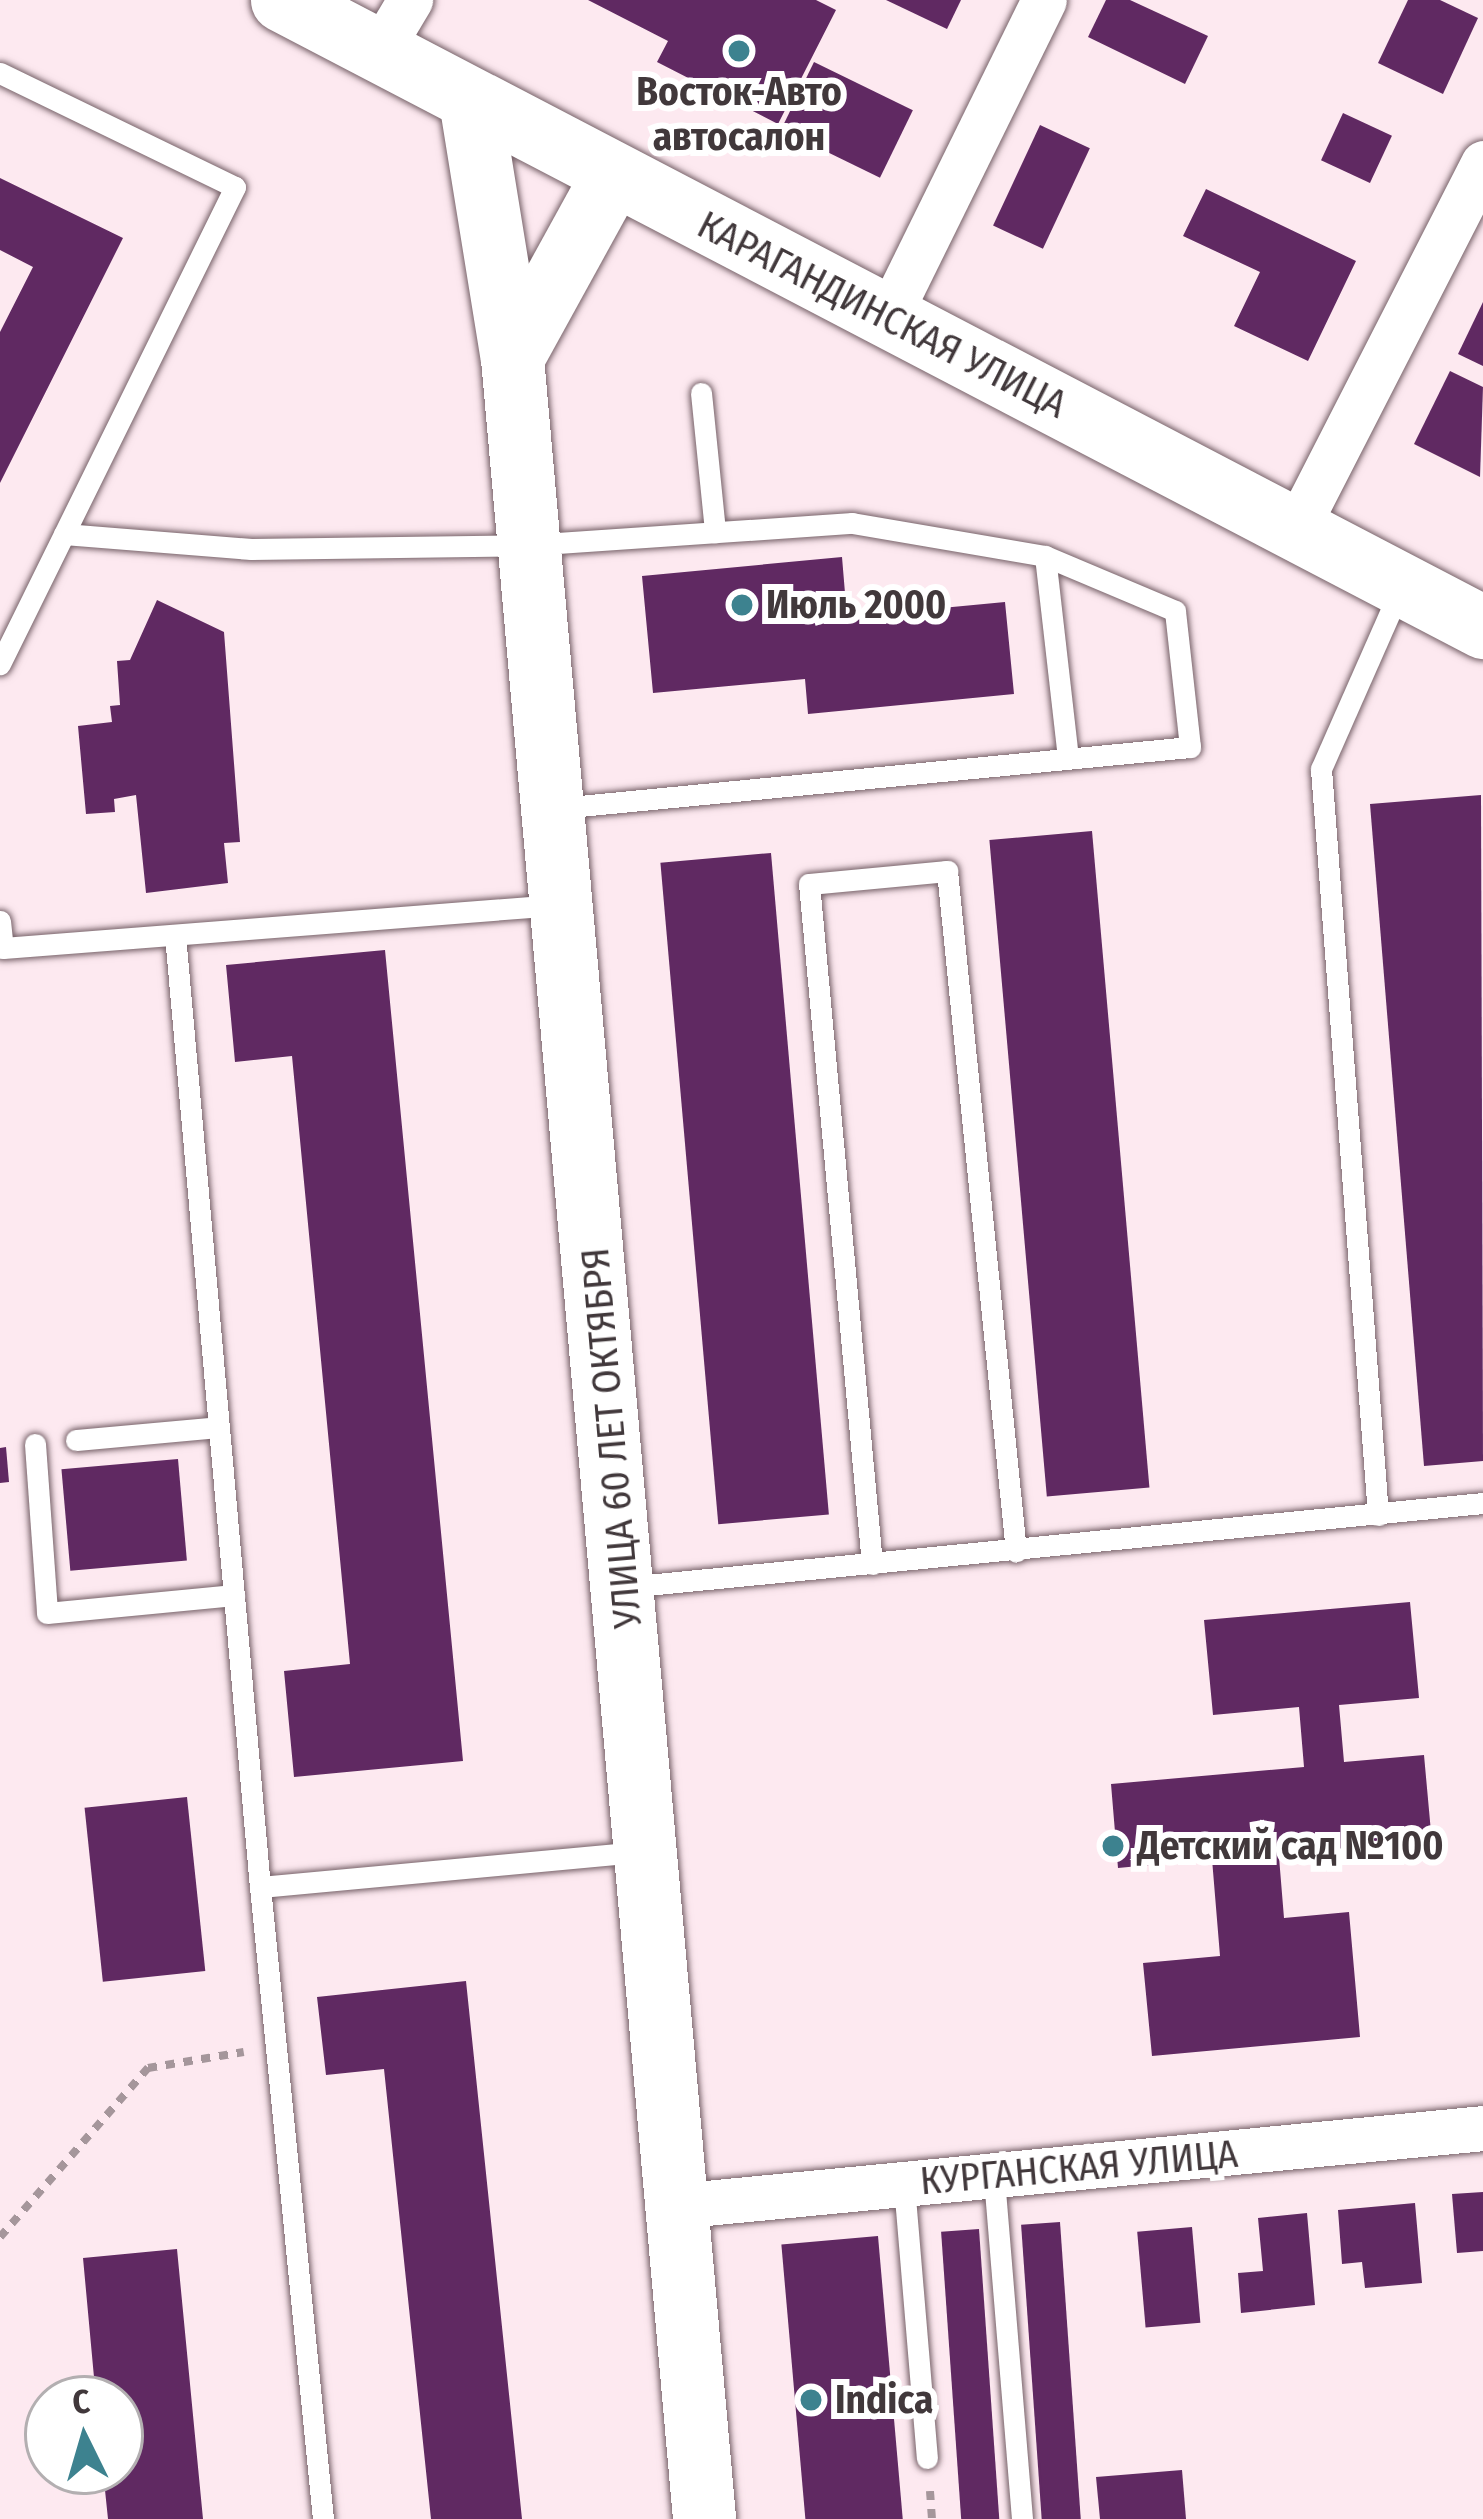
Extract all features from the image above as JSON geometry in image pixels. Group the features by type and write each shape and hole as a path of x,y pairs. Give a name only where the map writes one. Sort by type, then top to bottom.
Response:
{"main road":[{"name":"КАРАГАНДИНСКАЯ УЛИЦА","path":"283,0 394,26 470,100 1483,628"},
{"name":"УЛИЦА 60 ЛЕТ ОКТЯБРЯ","path":"470,100 512,358 626,1587 704,2519"},
{"path":"512,358 612,176"}],"street":[{"path":"888,317 1043,0"},
{"path":"1296,529 1483,164"},
{"name":"КУРГАНСКАЯ УЛИЦА","path":"675,2206 1483,2128"}],"lane":[{"path":"0,73 235,187 0,664"},
{"path":"700,393 715,532"},
{"path":"64,534 251,549 528,544 852,523 1046,556 1174,611 1190,747 553,808"},
{"path":"1046,556 1068,757"},
{"path":"1378,1514 1321,769 1402,586"},
{"path":"872,1564 809,884 947,871 1016,1552"},
{"path":"0,921 3,948 562,904"},
{"path":"175,935 260,1887 323,2519"},
{"path":"76,1440 218,1427"},
{"path":"34,1444 47,1613 233,1595"},
{"path":"626,1587 1483,1503"},
{"path":"260,1887 648,1851"},
{"path":"994,2178 1022,2519"},
{"path":"904,2185 927,2458"}],"path":[{"path":"0,2236 148,2068 277,2047"}],"building":[{"name":"Восток-Авто автосалон","path":"588,0 816,0 836,10 778,124 657,62 668,41"},
{"path":"886,0 961,0 947,29"},
{"path":"1106,0 1130,0 1208,36 1185,84 1088,37"},
{"path":"1408,0 1440,0 1478,18 1443,94 1378,63"},
{"path":"814,62 913,110 880,178 781,129"},
{"path":"1343,113 1392,136 1370,183 1321,160"},
{"path":"1040,125 1090,148 1043,249 993,226"},
{"path":"0,178 123,238 0,483 0,332 33,267 0,250"},
{"path":"1206,189 1356,261 1308,361 1234,326 1260,272 1183,236"},
{"path":"1483,302 1483,366 1458,354"},
{"path":"1450,371 1483,387 1480,477 1414,444"},
{"path":"842,557 847,617 1005,602 1014,694 808,714 805,679 653,693 642,576"},
{"path":"157,600 224,632 240,842 224,843 228,883 146,893 136,795 114,799 115,812 86,814 78,726 112,722 110,706 120,705 117,661 130,660"},
{"path":"1481,795 1483,1461 1424,1466 1370,804"},
{"path":"1092,831 1149,1487 1047,1496 989,840"},
{"path":"771,853 829,1514 718,1524 660,863"},
{"path":"385,950 463,1761 294,1777 284,1671 350,1664 292,1056 235,1062 226,965"},
{"path":"6,1447 9,1482 0,1483 0,1448"},
{"path":"178,1459 187,1561 70,1571 61,1469"},
{"path":"1410,1602 1419,1698 1339,1705 1344,1762 1424,1755 1432,1843 1279,1857 1284,1918 1349,1912 1360,2037 1152,2056 1143,1963 1220,1956 1212,1859 1118,1868 1111,1784 1304,1767 1299,1707 1213,1715 1204,1620"},
{"path":"187,1797 205,1971 103,1982 85,1808"},
{"path":"466,1981 522,2519 431,2519 384,2069 326,2075 317,1997"},
{"path":"1483,2192 1483,2251 1457,2253 1452,2194"},
{"path":"1415,2203 1422,2283 1365,2288 1362,2262 1342,2264 1338,2210"},
{"path":"1307,2213 1315,2305 1241,2313 1238,2273 1263,2271 1258,2218"},
{"path":"1060,2222 1081,2519 1042,2519 1021,2225"},
{"path":"1192,2227 1200,2323 1146,2327 1137,2232"},
{"path":"979,2229 999,2519 961,2519 941,2232"},
{"path":"878,2236 903,2519 805,2519 781,2244"},
{"path":"177,2249 203,2519 108,2519 106,2495 144,2495 144,2375 94,2375 83,2258"},
{"path":"1182,2470 1186,2519 1100,2519 1096,2477"}],"place":[{"name":"Восток-Авто автосалон","path":"739,51"},
{"name":"Июль 2000","path":"742,605"},
{"name":"Детский сад №100","path":"1113,1846"},
{"name":"Indica","path":"811,2400"}]}
